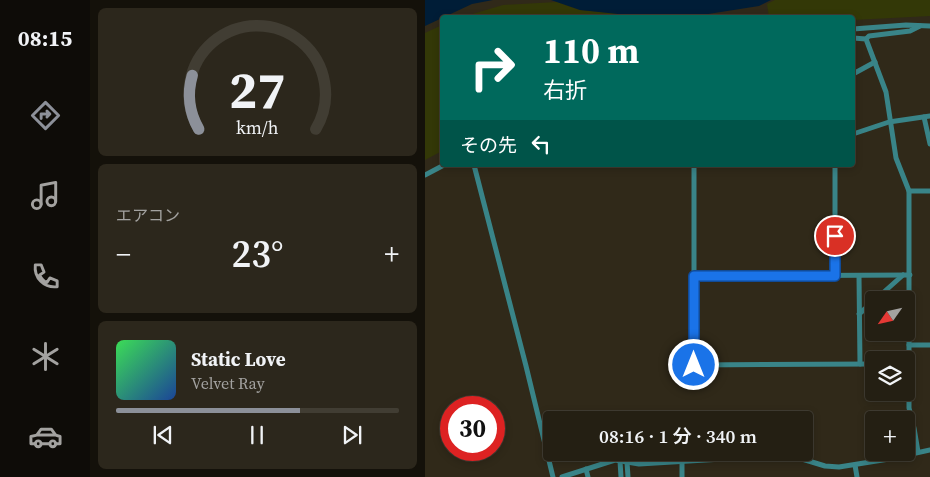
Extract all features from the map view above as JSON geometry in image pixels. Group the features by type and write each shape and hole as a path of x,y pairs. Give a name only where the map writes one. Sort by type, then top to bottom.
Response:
{"street":[{"path":"855,29 906,25 930,26"},
{"path":"855,38 866,39 869,36 910,31 921,26"},
{"path":"866,39 886,92 889,122 896,158 909,191 909,351"},
{"path":"855,73 875,62"},
{"path":"855,133 889,122 930,116"},
{"path":"924,117 930,144"},
{"path":"425,175 440,167"},
{"path":"475,167 553,477"},
{"path":"694,167 694,365 865,364"},
{"path":"835,167 835,276"},
{"path":"909,191 930,191"},
{"path":"884,291 903,275"},
{"path":"694,276 910,275"},
{"path":"859,276 860,364"},
{"path":"859,314 865,308"},
{"path":"909,345 930,345"},
{"path":"909,401 918,452"},
{"path":"621,477 619,461 639,464 789,455 825,466 855,465 930,450"},
{"path":"562,477 612,461"},
{"path":"627,462 629,477"},
{"path":"682,462 682,477"},
{"path":"855,465 857,477"},
{"path":"586,469 588,477"}],"green space":[{"path":"775,0 930,0 930,16 855,20 855,15 769,15 767,4"},
{"path":"557,2 580,10 634,15 469,15 503,5"},
{"path":"440,26 440,152 425,160 425,33"}],"water":[{"path":"425,0 493,0 472,4 448,15 440,15 440,19 425,26"},
{"path":"551,0 771,0 759,6 702,15 628,15 580,10"}],"route":[{"path":"694,365 694,276 835,276 835,236"}]}
